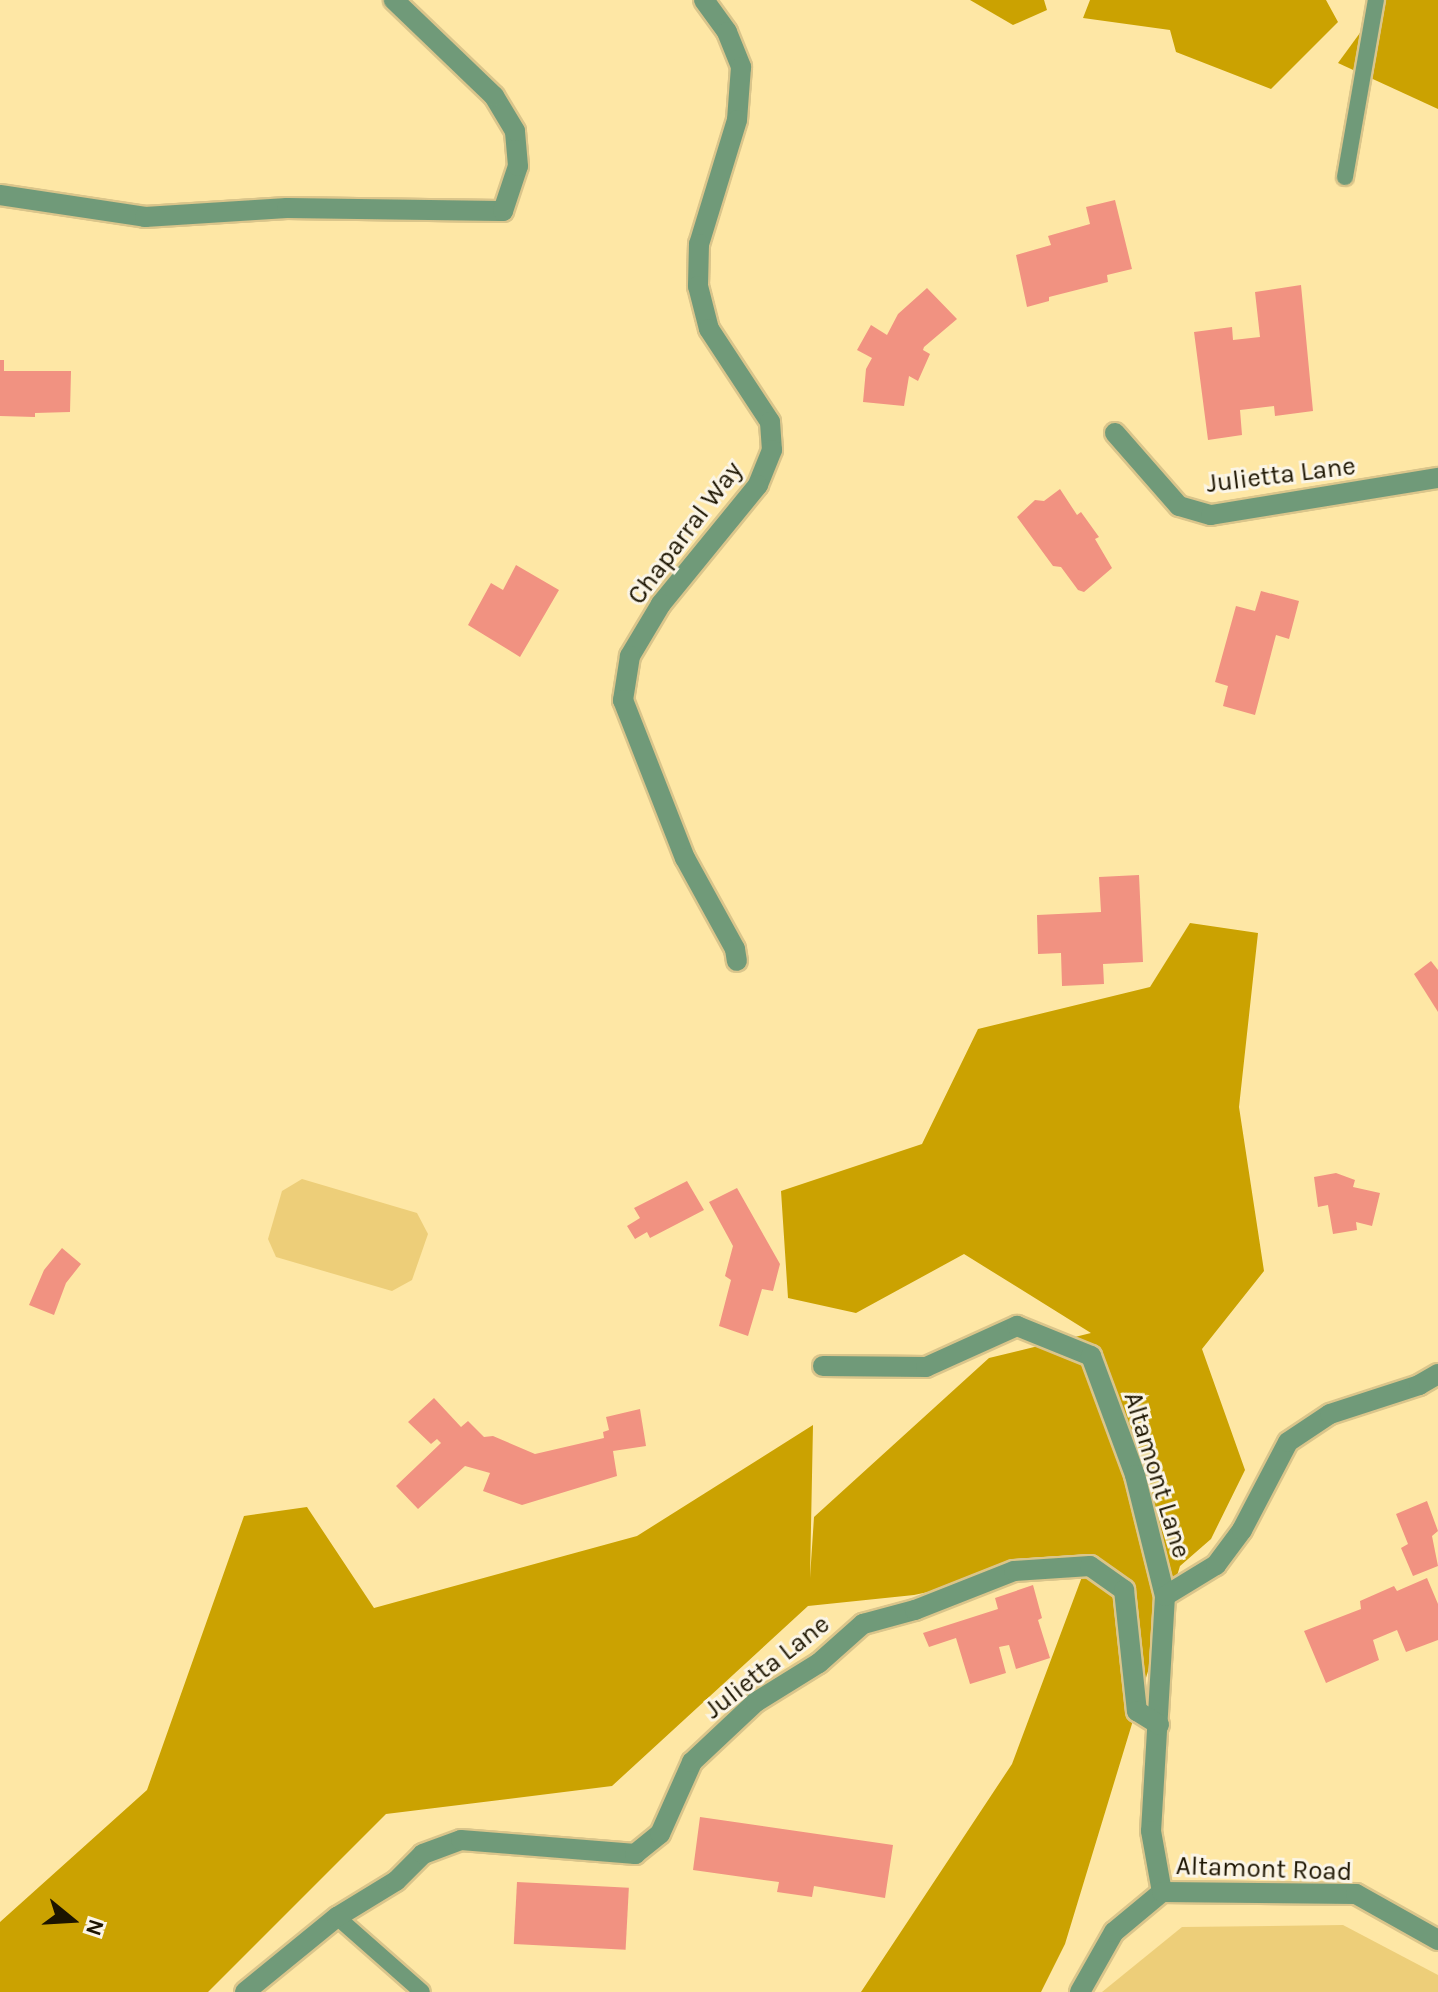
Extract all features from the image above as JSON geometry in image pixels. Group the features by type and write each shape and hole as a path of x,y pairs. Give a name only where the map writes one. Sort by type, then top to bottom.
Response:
{"street":[{"path":"0,195 145,217 287,208 503,211 518,166 515,131 494,96 394,0"},
{"name":"Chaparral Way","path":"704,0 727,32 741,67 737,120 699,244 698,286 709,329 770,422 772,450 758,485 661,604 630,656 623,700 685,858 735,949 737,961"},
{"name":"Julietta Lane","path":"1115,433 1179,506 1211,515 1438,478"},
{"name":"Altamont Lane","path":"823,1366 926,1367 1017,1326 1091,1356 1135,1475 1165,1596 1151,1831 1162,1892"},
{"path":"1165,1596 1216,1565 1242,1530 1288,1442 1330,1414 1419,1385 1438,1374"},
{"name":"Julietta Lane","path":"245,1992 337,1917 396,1881 423,1854 461,1840 635,1854 660,1834 692,1762 756,1702 819,1663 863,1624 915,1610 1014,1571 1090,1566 1124,1590 1137,1711 1159,1725"},
{"name":"Altamont Road","path":"1080,1992 1114,1932 1162,1892 1356,1894 1438,1940"}],"lane":[{"path":"1345,177 1376,0"},
{"path":"337,1917 422,1992"}],"shaded area":[{"path":"970,0 1044,0 1047,10 1013,25"},
{"path":"1090,0 1326,0 1338,22 1271,89 1176,52 1170,30 1083,18"},
{"path":"1384,0 1438,0 1438,109 1338,63"},
{"path":"1190,923 1258,933 1239,1107 1264,1271 1202,1349 1245,1470 1211,1539 1180,1566 1065,1944 1041,1992 861,1992 1012,1764 1089,1558 914,1595 808,1606 612,1786 386,1814 208,1992 0,1992 0,1922 147,1790 244,1516 307,1507 374,1608 637,1536 813,1425 810,1578 814,1517 989,1358 1091,1333 964,1254 856,1313 788,1298 781,1191 922,1144 978,1029 1150,987"},
{"path":"302,1179 417,1213 428,1234 412,1280 392,1291 276,1257 268,1239 282,1191"},
{"path":"1343,1925 1438,1975 1438,1992 1102,1992 1182,1927"}],"building":[{"path":"1115,200 1132,269 1107,275 1108,282 1049,297 1049,301 1027,307 1016,255 1051,245 1048,236 1090,224 1086,207"},
{"path":"1301,285 1313,411 1275,416 1274,406 1240,410 1242,435 1208,440 1194,332 1232,327 1233,340 1260,337 1255,292"},
{"path":"927,288 957,319 924,347 923,350 930,354 918,381 909,376 904,406 863,402 866,369 872,358 857,350 871,325 887,335 898,314"},
{"path":"0,360 4,360 4,371 71,371 70,412 35,413 35,417 0,416"},
{"path":"1060,489 1077,515 1081,512 1099,537 1095,539 1112,568 1084,592 1078,590 1061,567 1053,566 1017,517 1035,500 1044,501"},
{"path":"516,565 559,590 520,657 468,625 491,583 503,590"},
{"path":"1261,591 1299,601 1289,639 1276,635 1255,715 1223,706 1228,686 1215,682 1236,606 1255,611"},
{"path":"1139,875 1143,962 1103,964 1104,984 1062,986 1061,953 1038,954 1037,915 1101,912 1099,877"},
{"path":"1431,961 1438,970 1438,1012 1414,974"},
{"path":"1336,1173 1355,1180 1353,1187 1380,1193 1372,1226 1356,1222 1357,1230 1333,1234 1328,1205 1318,1207 1314,1177"},
{"path":"687,1181 704,1210 650,1238 647,1232 635,1239 627,1226 640,1218 634,1208"},
{"path":"737,1188 780,1264 773,1291 762,1289 748,1336 719,1326 731,1280 725,1276 733,1246 709,1202"},
{"path":"62,1248 81,1264 66,1283 54,1315 29,1305 44,1270"},
{"path":"434,1398 461,1427 468,1421 484,1437 493,1436 535,1454 604,1438 603,1432 609,1430 606,1417 640,1409 646,1446 613,1451 617,1476 522,1505 483,1491 490,1473 465,1466 418,1509 396,1486 441,1443 437,1439 431,1444 408,1422"},
{"path":"1427,1501 1438,1531 1432,1536 1438,1566 1413,1576 1401,1548 1408,1544 1396,1514"},
{"path":"1427,1578 1438,1604 1438,1640 1406,1652 1397,1630 1373,1640 1379,1660 1326,1683 1304,1631 1361,1609 1360,1601 1394,1586 1397,1591"},
{"path":"1033,1585 1042,1618 1038,1620 1050,1658 1016,1669 1009,1645 999,1647 1006,1673 970,1684 956,1638 929,1647 923,1633 998,1609 995,1598"},
{"path":"700,1817 893,1845 885,1898 814,1886 812,1897 777,1892 779,1882 693,1870"},
{"path":"517,1882 629,1888 626,1950 514,1944"}]}
